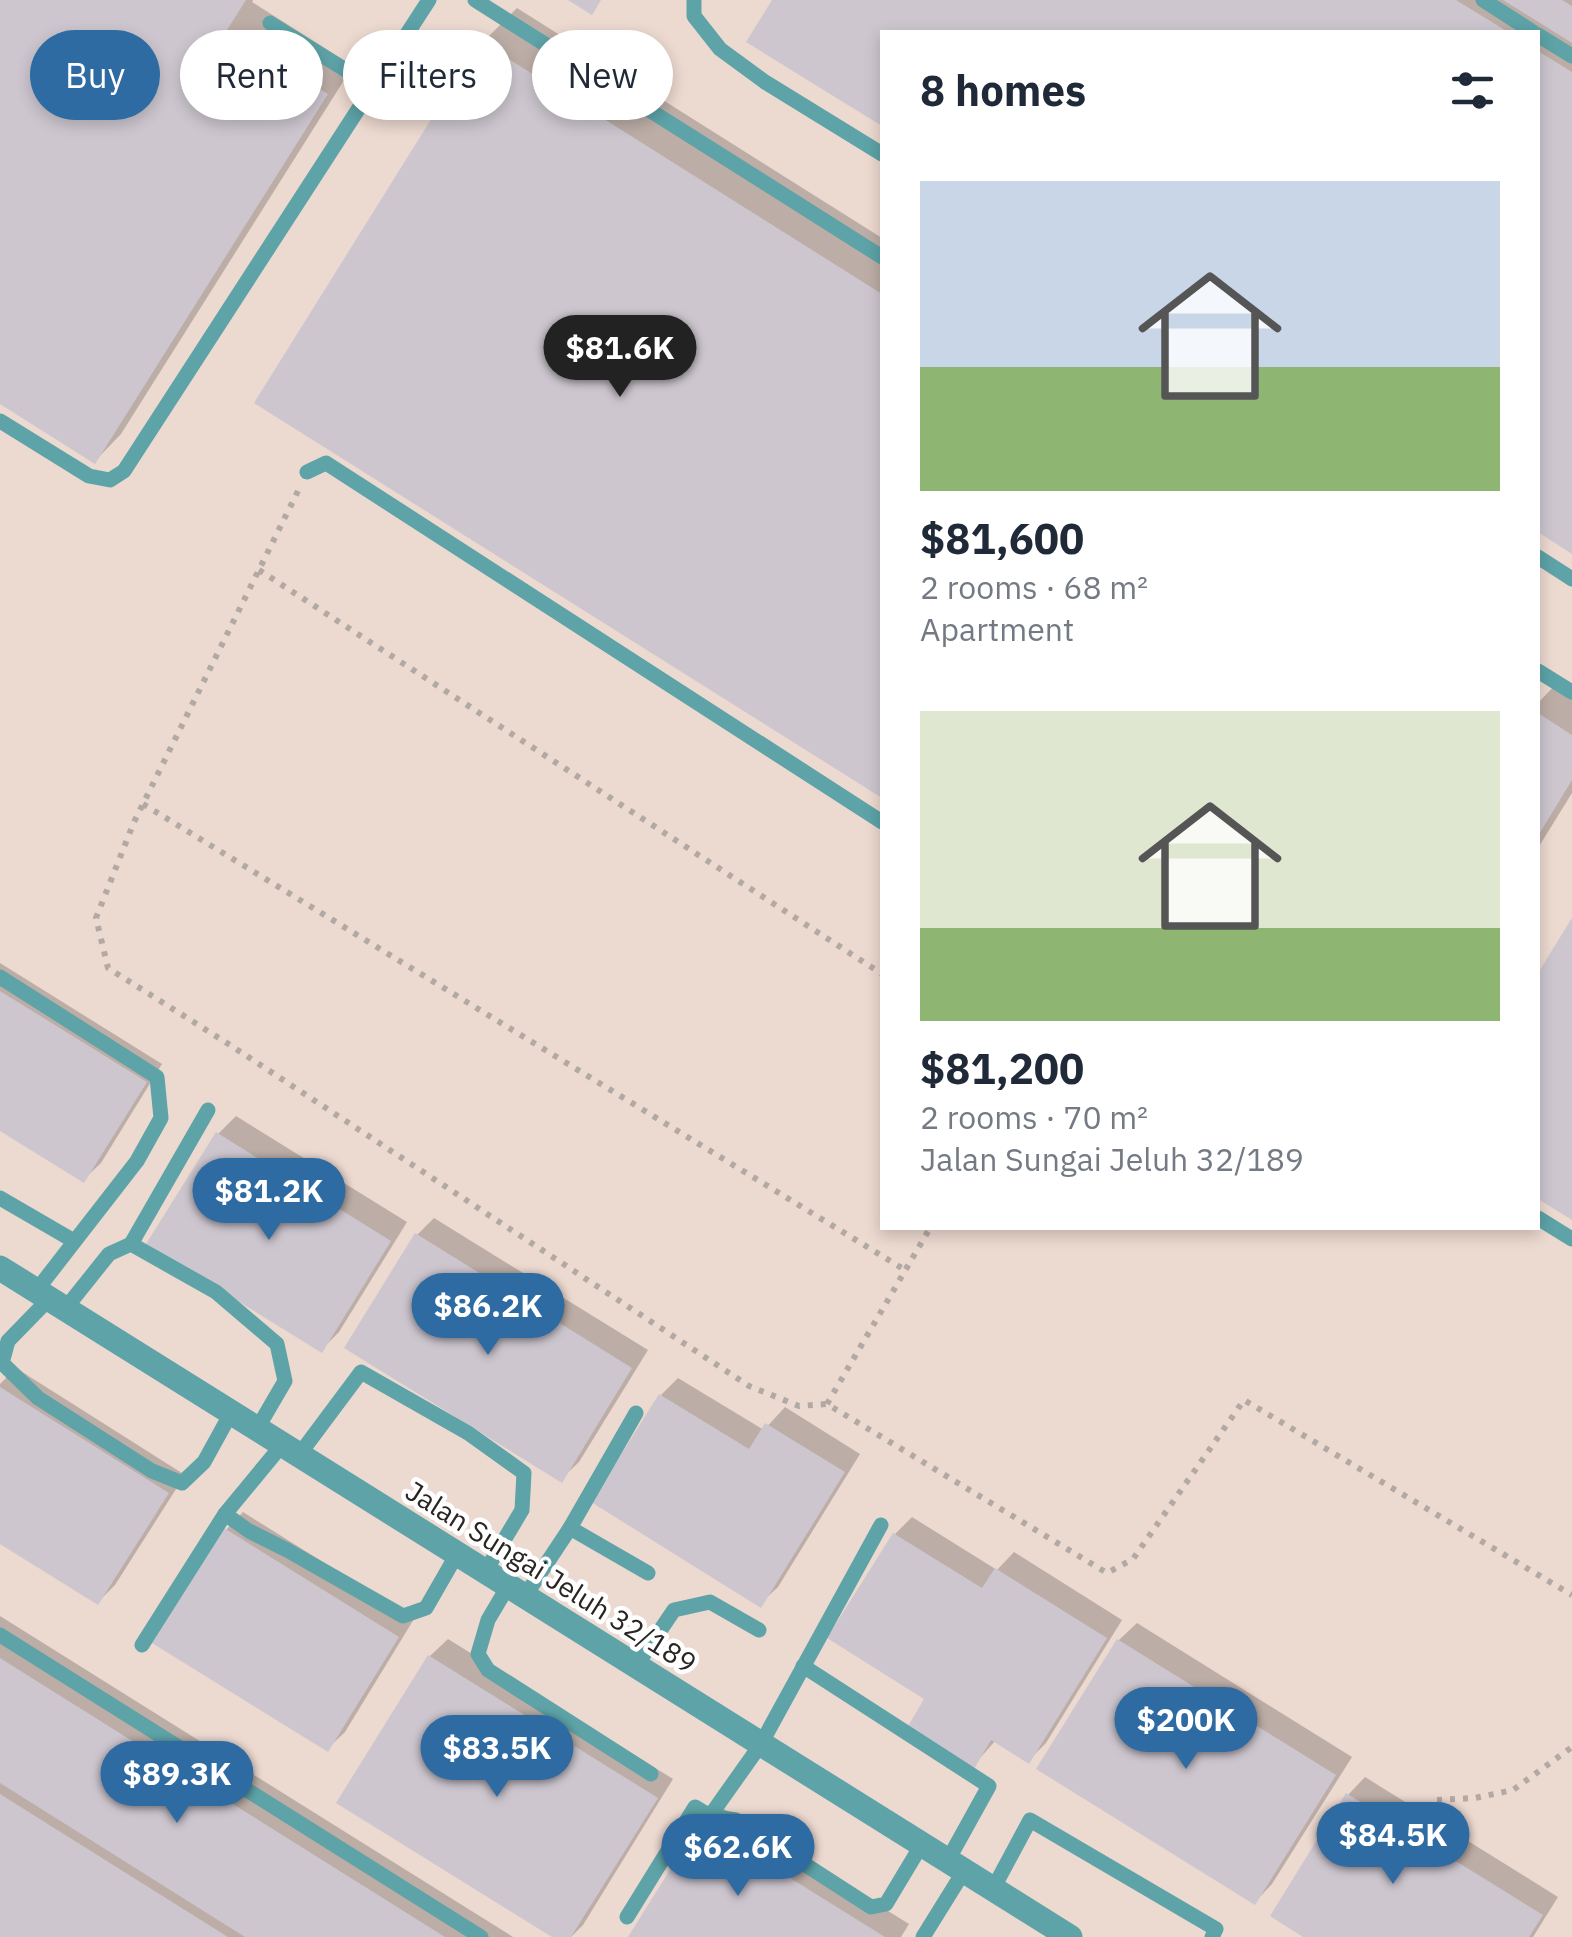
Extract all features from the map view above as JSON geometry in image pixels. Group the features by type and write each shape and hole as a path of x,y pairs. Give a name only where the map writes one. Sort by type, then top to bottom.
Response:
{"street":[{"name":"Jalan Sungai Jeluh 32/189","path":"2,1274 258,1429 1070,1937"}],"lane":[{"path":"409,30 429,0"},
{"path":"475,0 880,257"},
{"path":"694,0 694,16 720,49 765,82 880,153"},
{"path":"1483,0 1530,30"},
{"path":"270,24 343,69"},
{"path":"1540,36 1572,56"},
{"path":"0,421 88,476 110,480 124,471 351,120"},
{"path":"307,472 326,463 880,821"},
{"path":"1540,558 1572,578"},
{"path":"1540,672 1572,692"},
{"path":"0,977 157,1077 161,1118 137,1161 74,1242 50,1300"},
{"path":"208,1110 130,1244 109,1254 50,1300 8,1341 1,1364 38,1398 152,1471 182,1482 204,1462 231,1413"},
{"path":"0,1198 74,1242"},
{"path":"1540,1219 1572,1239"},
{"path":"130,1244 216,1292 277,1344 285,1380 258,1429"},
{"path":"142,1645 226,1514 291,1450 361,1372 468,1433 524,1473 522,1510 485,1572"},
{"path":"636,1413 570,1528 488,1620 478,1654 488,1670 651,1774"},
{"path":"226,1514 249,1531 403,1616 426,1608 457,1554"},
{"path":"710,1816 760,1744 881,1526"},
{"path":"570,1528 648,1573"},
{"path":"636,1666 674,1610 710,1602 759,1630"},
{"path":"0,1635 481,1937"},
{"path":"803,1666 989,1786 924,1937"},
{"path":"627,1917 695,1807 710,1816 736,1820 871,1907 886,1904 922,1844"},
{"path":"992,1888 1030,1820 1216,1929 1212,1937"}],"path":[{"path":"307,472 143,804 96,918 108,968 749,1386 800,1406 827,1404 1107,1573 1132,1558 1244,1400 1572,1595"},
{"path":"259,570 880,973"},
{"path":"143,804 905,1270"},
{"path":"827,1404 929,1230"},
{"path":"1437,1800 1476,1798 1513,1790 1572,1748"}],"shaded area":[{"path":"0,0 1572,0 1572,1937 0,1937"}],"building":[{"path":"0,0 246,0 227,30 180,30 180,120 312,120 95,464 0,404"},
{"path":"568,0 601,0 592,15"},
{"path":"772,0 1456,0 1505,30 880,30 880,125 746,42"},
{"path":"1503,0 1562,0 1572,6 1572,43"},
{"path":"1540,52 1572,72 1572,554 1540,533"},
{"path":"512,61 532,74 532,120 606,120 880,293 880,797 254,403 431,120 512,120"},
{"path":"1540,714 1572,735 1572,780 1540,833"},
{"path":"1572,918 1572,1220 1540,1200 1540,970"},
{"path":"0,991 147,1082 84,1183 0,1131"},
{"path":"216,1132 391,1241 322,1353 146,1244"},
{"path":"415,1233 632,1368 562,1483 344,1348"},
{"path":"0,1387 169,1493 98,1605 0,1544"},
{"path":"659,1394 749,1449 765,1423 845,1472 761,1608 591,1502"},
{"path":"224,1528 399,1637 328,1752 152,1643"},
{"path":"893,1533 982,1588 995,1568 1107,1638 1029,1764 991,1740 974,1769 907,1728 924,1699 827,1638"},
{"path":"1117,1639 1336,1775 1255,1905 1036,1769"},
{"path":"428,1655 658,1798 571,1937 552,1937 336,1803"},
{"path":"0,1658 445,1937 245,1937 0,1783"},
{"path":"1346,1793 1543,1915 1529,1937 1303,1937 1270,1916"},
{"path":"0,1794 228,1937 0,1937"},
{"path":"700,1822 885,1937 628,1937"}]}
